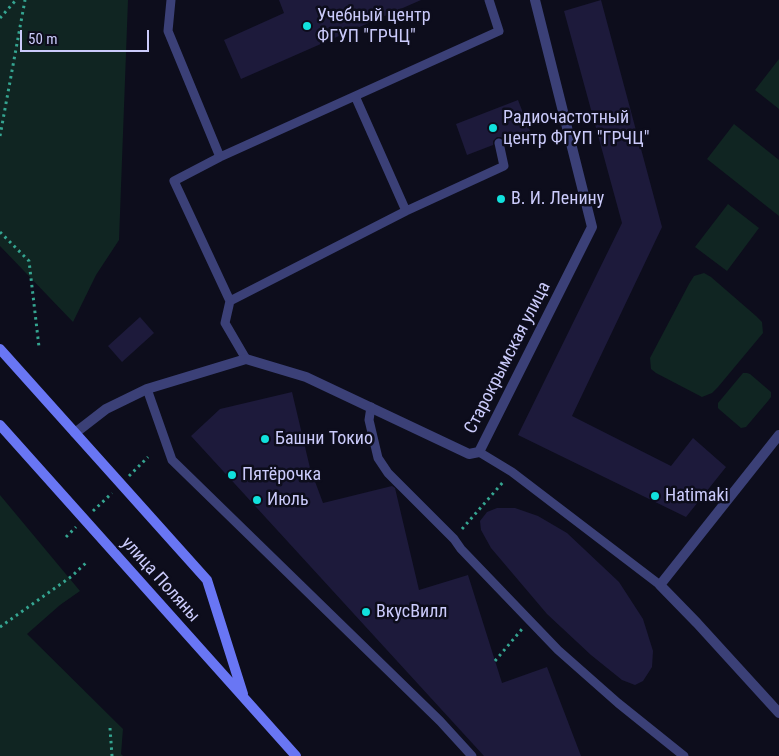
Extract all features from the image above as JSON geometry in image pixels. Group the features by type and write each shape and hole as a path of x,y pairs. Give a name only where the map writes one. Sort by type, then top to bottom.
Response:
{"main road":[{"name":"улица Поляны","path":"0,349 207,580 244,697"},
{"name":"улица Поляны","path":"0,425 296,756"}],"street":[{"name":"Старокрымская улица","path":"246,359 306,377 469,454 479,452 592,227 534,0"},
{"path":"75,433 106,409 147,389 246,359"},
{"path":"779,435 660,585 779,713"}],"lane":[{"path":"170,0 168,31 220,157"},
{"path":"246,359 225,323 230,301 174,181 220,157 499,31 489,0"},
{"path":"355,96 406,211"},
{"path":"230,301 406,211 504,166 499,143"},
{"path":"147,389 172,460 440,721 472,756"},
{"path":"370,407 370,420 378,458 388,473 454,539 461,549 558,650 618,703 684,756"},
{"path":"479,452 512,472 660,585"}],"path":[{"path":"0,18 16,0"},
{"path":"0,136 25,0"},
{"path":"0,232 29,260 39,347"},
{"path":"66,537 148,457"},
{"path":"454,539 512,472"},
{"path":"0,627 72,576 88,561"},
{"path":"495,661 529,620"},
{"path":"110,728 112,756"}],"green space":[{"path":"0,0 128,0 119,240 96,275 73,322 0,246"},
{"path":"779,59 779,109 755,90"},
{"path":"734,124 779,160 779,216 707,159"},
{"path":"728,204 759,228 727,271 695,247"},
{"path":"704,273 762,322 763,333 718,387 712,393 702,397 656,373 651,369 650,358 694,276"},
{"path":"743,373 750,374 771,392 771,397 746,427 741,428 718,408 718,403"},
{"path":"0,495 80,591 60,605 27,634 123,729 121,754 123,756 0,756"}],"building":[{"name":"Учебный центр ФГУП \"ГРЧЦ\"","path":"279,0 421,0 241,79 224,40 284,13"},
{"path":"601,0 662,227 572,416 671,466 693,438 726,467 686,517 518,435 622,223 564,11"},
{"name":"Радиочастотный центр ФГУП \"ГРЧЦ\"","path":"518,100 530,131 505,141 501,137 497,137 493,141 493,145 467,155 456,124"},
{"path":"140,317 154,333 122,362 108,346"},
{"path":"292,392 310,468 323,503 392,486 395,488 419,590 468,575 502,683 547,667 581,756 484,756 191,436 220,409"},
{"path":"497,508 515,508 538,516 567,533 619,582 643,619 653,651 652,667 643,681 635,685 622,680 591,655 547,614 491,548 481,530 480,521 487,512"}],"place":[{"name":"Учебный центр ФГУП \"ГРЧЦ\"","path":"307,26"},
{"name":"Радиочастотный центр ФГУП \"ГРЧЦ\"","path":"493,128"},
{"name":"В. И. Ленину","path":"501,199"},
{"name":"Башни Токио","path":"265,439"},
{"name":"Пятёрочка","path":"232,475"},
{"name":"Hatimaki","path":"655,496"},
{"name":"Июль","path":"257,500"},
{"name":"ВкусВилл","path":"366,612"}]}
